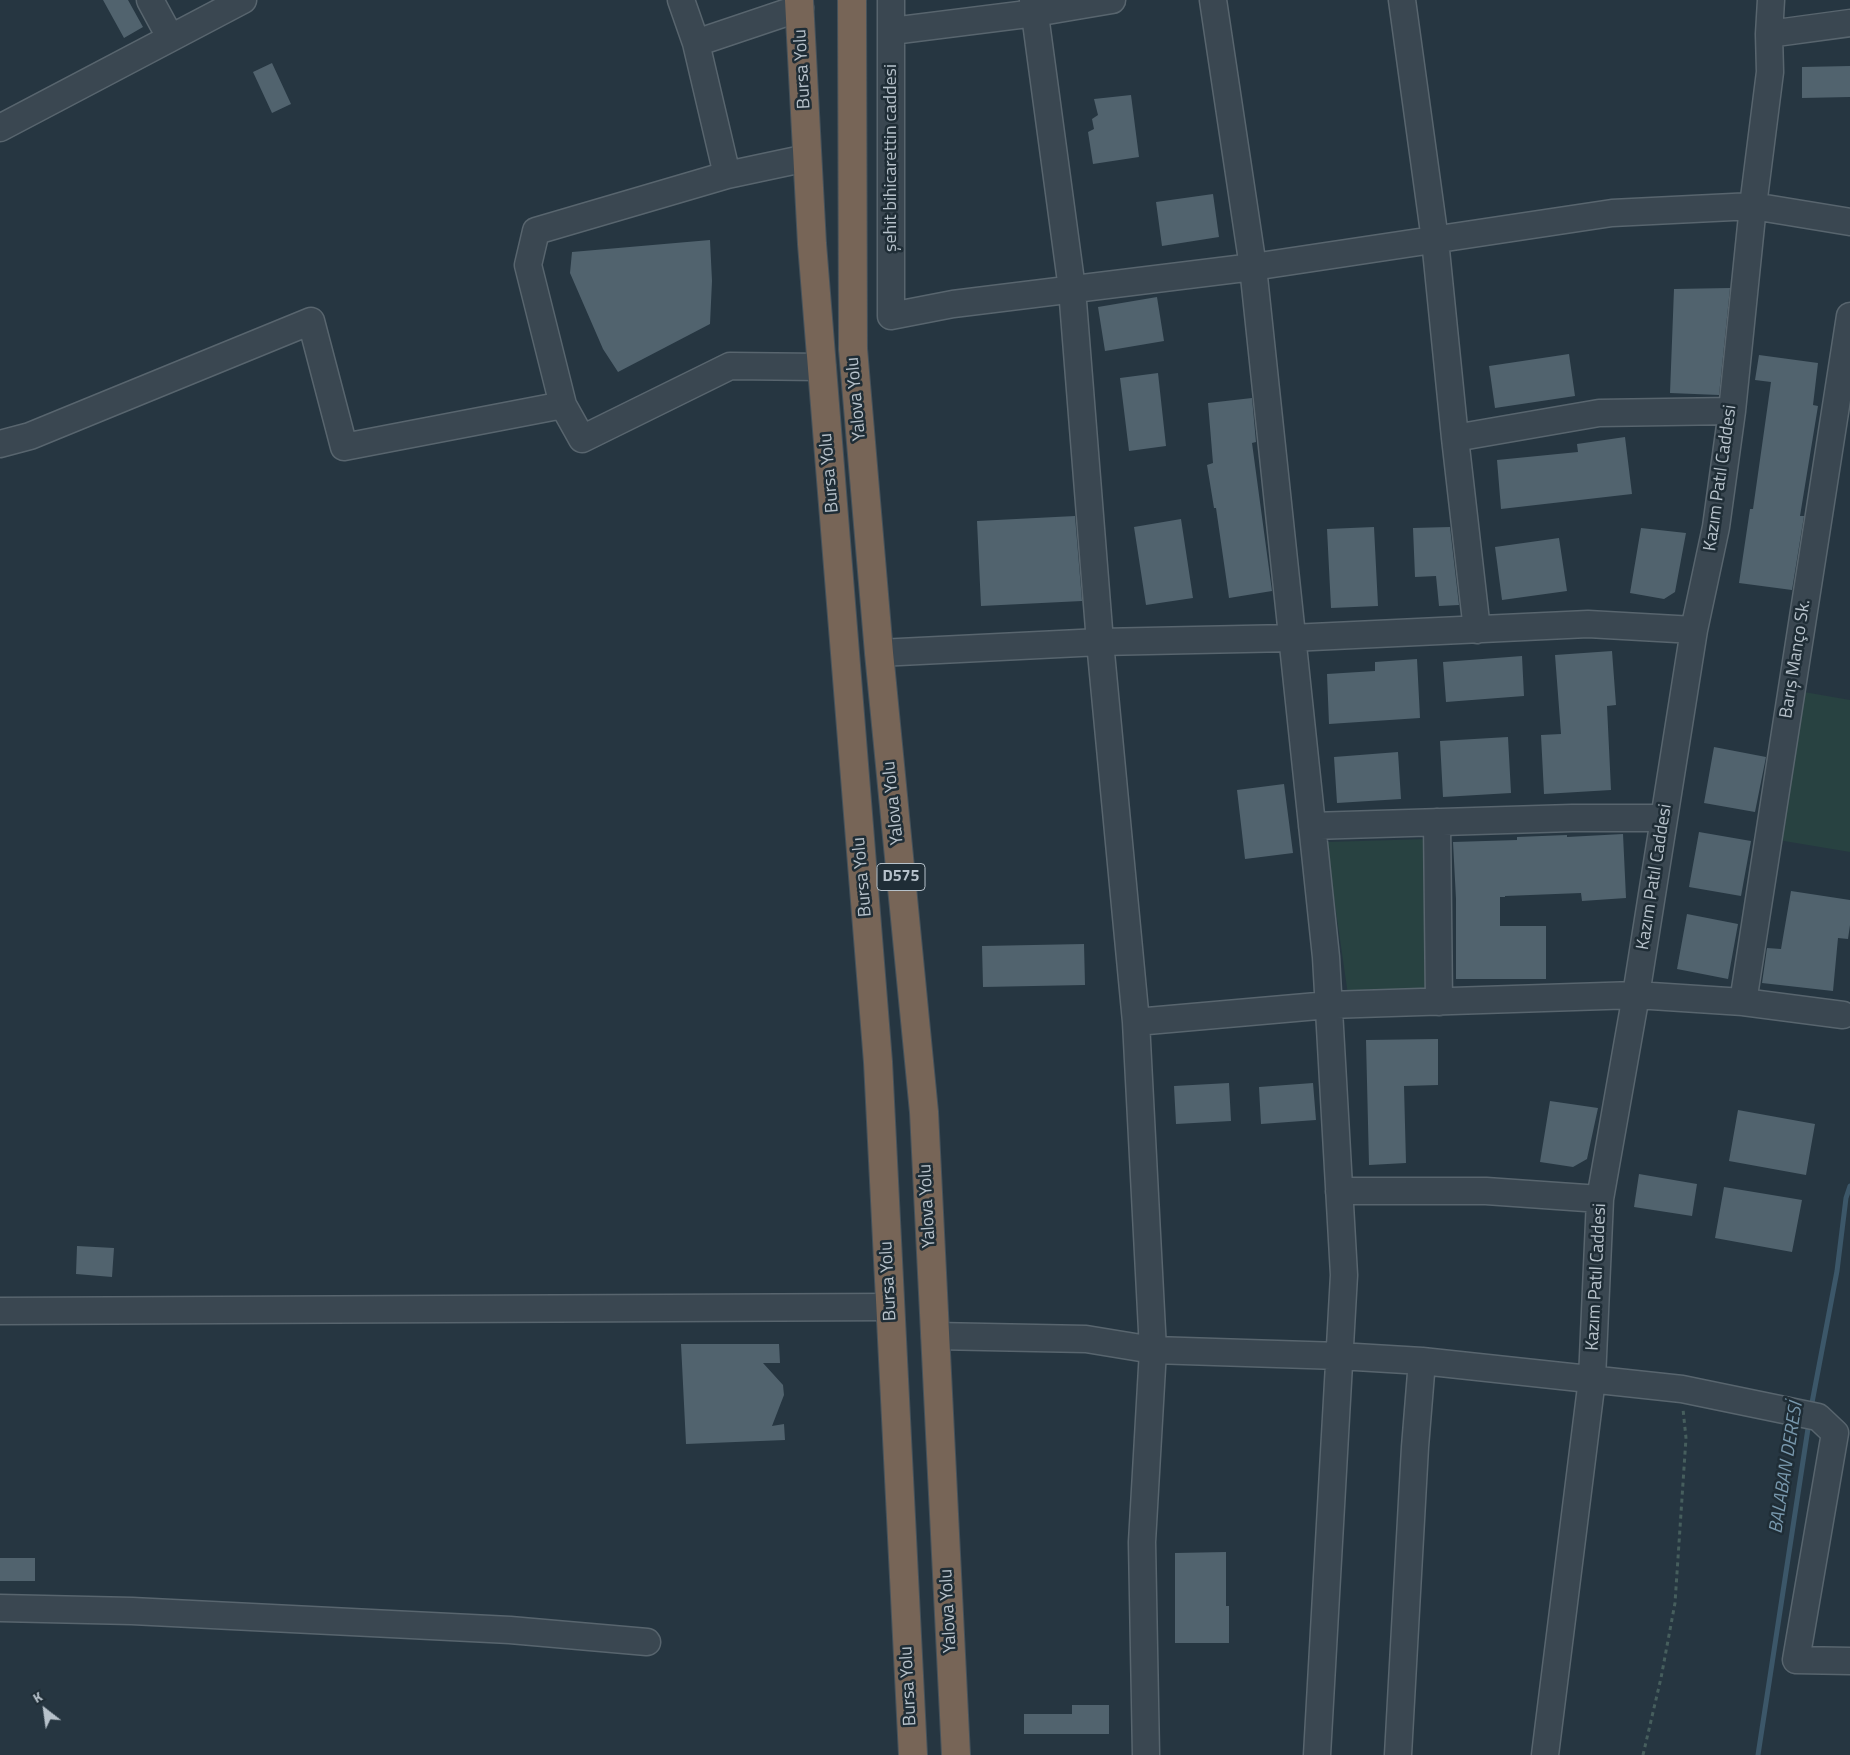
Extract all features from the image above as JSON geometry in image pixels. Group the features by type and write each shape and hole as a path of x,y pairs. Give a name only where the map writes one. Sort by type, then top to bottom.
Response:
{"highway":[{"name":"Yalova Yolu","path":"852,0 853,349 879,653 924,1112 956,1755"},
{"name":"Bursa Yolu","path":"800,4 812,244 878,1062 913,1755"}],"street":[{"path":"150,0 170,37"},
{"path":"0,128 243,0"},
{"path":"681,0 696,43 727,175"},
{"name":"şehit bihicarettin caddesi","path":"891,0 892,316 953,304 1072,289"},
{"path":"892,31 1034,6 1112,0"},
{"path":"1213,0 1253,267 1326,957 1329,1005 1344,1276 1317,1755"},
{"path":"1402,0 1435,240 1455,438 1478,630"},
{"name":"Kazım Patıl Caddesi","path":"1545,1755 1592,1379 1600,1200 1636,995 1694,630 1716,527 1732,411 1770,72 1769,34 1771,0"},
{"path":"696,43 800,4"},
{"path":"1034,6 1072,289 1100,642 1136,1022 1153,1350 1142,1542 1146,1755"},
{"path":"1769,34 1850,23"},
{"path":"807,158 727,175 536,231 528,265 563,405 582,439 730,366 822,367"},
{"path":"1072,289 1253,267 1612,214 1754,206 1850,222"},
{"name":"Barış Manço Sk.","path":"1743,1002 1850,316"},
{"path":"0,444 30,436 311,322 344,447 563,405"},
{"path":"1455,438 1599,413 1732,411"},
{"path":"879,653 1100,642 1291,638 1588,624 1694,630"},
{"path":"1312,826 1572,818 1664,818"},
{"path":"1437,822 1439,1002"},
{"path":"1136,1022 1329,1005 1636,995 1743,1002 1843,1015"},
{"path":"1339,1191 1486,1191 1600,1200"},
{"path":"0,1311 890,1307"},
{"path":"935,1336 1086,1339 1153,1350 1340,1356 1422,1361 1682,1389 1818,1417 1835,1433 1796,1660 1850,1661"},
{"path":"1398,1755 1414,1457 1422,1361"},
{"path":"0,1608 132,1611 510,1630 647,1642"}],"path":[{"path":"1643,1755 1661,1678 1675,1603 1686,1438 1682,1389"}],"green space":[{"path":"1804,692 1850,700 1850,852 1778,840"},
{"path":"1427,839 1428,994 1348,995 1326,842"}],"building":[{"path":"103,0 128,0 143,27 124,38"},
{"path":"272,63 291,104 272,113 253,72"},
{"path":"1850,66 1850,97 1802,98 1802,67"},
{"path":"1131,95 1139,157 1093,164 1088,132 1094,129 1092,119 1098,115 1094,99"},
{"path":"1213,194 1219,237 1162,246 1156,202"},
{"path":"710,240 712,281 710,324 618,372 603,349 570,273 572,252"},
{"path":"1730,288 1719,395 1670,393 1674,289"},
{"path":"1157,297 1164,341 1105,351 1098,307"},
{"path":"1569,354 1575,396 1495,408 1489,366"},
{"path":"1759,355 1818,363 1813,405 1818,406 1800,516 1804,516 1792,590 1739,583 1750,509 1753,509 1771,382 1755,380"},
{"path":"1158,373 1166,446 1129,451 1120,378"},
{"path":"1252,398 1256,442 1252,443 1272,591 1229,598 1216,508 1214,508 1207,465 1213,463 1208,403"},
{"path":"1625,437 1632,494 1501,509 1497,460 1578,452 1577,444"},
{"path":"1075,516 1082,601 981,606 977,521"},
{"path":"1181,519 1193,598 1146,605 1134,527"},
{"path":"1374,527 1378,606 1331,608 1327,529"},
{"path":"1450,527 1459,605 1439,606 1436,576 1415,577 1413,528"},
{"path":"1641,528 1686,533 1675,592 1664,599 1630,593"},
{"path":"1559,538 1567,591 1502,600 1495,547"},
{"path":"1612,651 1616,705 1607,706 1611,790 1544,794 1541,735 1561,734 1555,655"},
{"path":"1522,656 1524,696 1446,702 1443,662"},
{"path":"1417,659 1420,718 1329,724 1327,674 1375,671 1375,662"},
{"path":"1508,737 1511,793 1443,797 1440,741"},
{"path":"1714,747 1766,757 1755,812 1704,803"},
{"path":"1398,752 1401,799 1337,803 1334,757"},
{"path":"1284,784 1293,853 1245,859 1237,790"},
{"path":"1699,832 1751,841 1741,896 1689,887"},
{"path":"1623,834 1626,898 1582,901 1581,893 1500,897 1500,926 1546,926 1546,979 1456,979 1456,899 1453,842 1517,840 1517,837"},
{"path":"1791,891 1850,900 1848,939 1838,938 1833,991 1762,983 1767,948 1781,949"},
{"path":"1687,914 1738,924 1728,979 1677,969"},
{"path":"1084,944 1085,985 983,987 982,946"},
{"path":"1438,1039 1438,1085 1404,1086 1406,1163 1369,1165 1366,1040"},
{"path":"1229,1083 1231,1121 1176,1124 1174,1086"},
{"path":"1313,1083 1316,1120 1261,1124 1259,1087"},
{"path":"1550,1101 1598,1108 1587,1159 1573,1167 1540,1162"},
{"path":"1738,1110 1815,1124 1806,1175 1729,1161"},
{"path":"1639,1174 1697,1184 1692,1216 1634,1207"},
{"path":"1724,1187 1802,1200 1792,1252 1715,1238"},
{"path":"77,1246 114,1248 112,1277 76,1274"},
{"path":"681,1344 779,1344 780,1363 763,1363 783,1385 784,1395 772,1426 784,1424 785,1440 686,1444"},
{"path":"1226,1552 1226,1606 1229,1606 1229,1643 1175,1643 1175,1553"},
{"path":"0,1558 35,1558 35,1581 0,1581"},
{"path":"1072,1705 1109,1705 1109,1734 1024,1734 1024,1714 1072,1714"}],"waterway":[{"name":"BALABAN DERESİ","path":"1811,1408 1837,1271 1846,1198 1850,1186"},
{"name":"BALABAN DERESİ","path":"1758,1755 1809,1422"}]}
